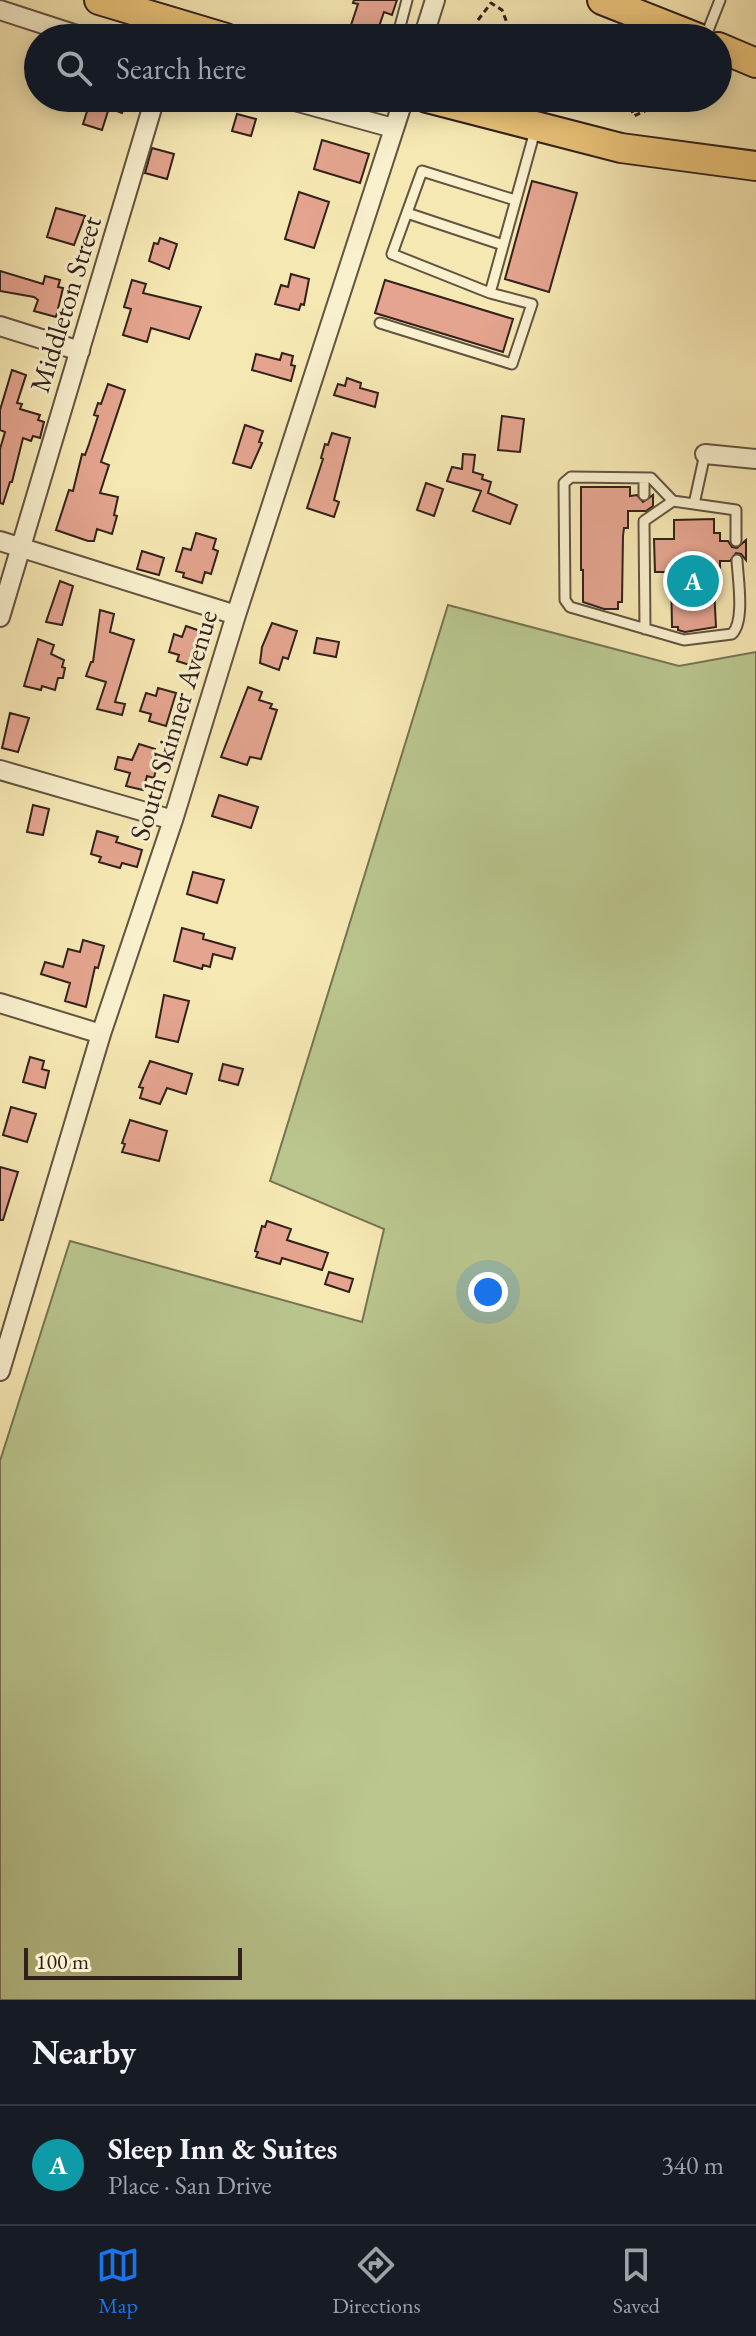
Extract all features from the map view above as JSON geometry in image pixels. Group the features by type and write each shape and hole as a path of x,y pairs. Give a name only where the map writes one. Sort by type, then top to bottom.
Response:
{"main road":[{"path":"99,0 179,24"},
{"path":"602,0 663,24"},
{"path":"732,52 755,60"},
{"path":"480,112 621,148 756,166"},
{"path":"698,158 756,156"}],"street":[{"path":"427,24 435,0"},
{"path":"0,10 43,24"},
{"name":"Middleton Street","path":"0,617 151,112"},
{"path":"335,112 393,128"},
{"name":"South Skinner Avenue","path":"0,1371 101,1034 173,820 399,112"},
{"path":"0,326 80,351"},
{"path":"705,454 756,459"},
{"path":"0,541 236,615"},
{"path":"0,770 173,820"},
{"path":"0,1003 101,1034"}],"lane":[{"path":"401,24 407,0"},
{"path":"711,24 720,0"},
{"path":"490,293 536,127"},
{"path":"380,323 512,364 532,304 490,293 392,254 422,171 515,200"},
{"path":"407,213 503,245"},
{"path":"694,504 705,454"},
{"path":"673,501 651,478 571,477 564,483 565,600 570,607 684,640 732,634 739,619 737,560"},
{"path":"644,478 644,495"},
{"path":"645,629 644,516 673,501 736,510 736,541"}],"path":[{"path":"478,20 491,3 502,10 508,24"}],"green space":[{"path":"448,605 679,666 756,652 756,2000 0,2000 0,1461 70,1241 362,1322 384,1229 270,1181"}],"building":[{"path":"354,0 397,0 392,15 384,12 380,24 351,24 358,4 353,3"},
{"path":"87,112 108,112 102,130 83,124"},
{"path":"237,114 256,119 251,136 232,131"},
{"path":"322,140 369,154 360,183 314,169"},
{"path":"152,148 174,154 167,179 145,173"},
{"path":"532,181 577,193 549,292 505,279"},
{"path":"299,192 329,202 314,248 285,239"},
{"path":"56,208 85,216 74,245 47,237"},
{"path":"160,238 177,244 169,269 149,261 154,243 158,244"},
{"path":"0,271 43,284 45,276 60,280 58,287 63,288 56,317 34,311 38,300 34,297 0,291"},
{"path":"291,274 309,279 304,305 301,304 299,310 275,304 281,285 288,287"},
{"path":"132,280 146,284 143,293 201,307 189,339 151,328 147,342 123,335 131,309 124,307"},
{"path":"385,280 513,319 503,352 375,313"},
{"path":"282,353 293,356 291,365 295,366 291,381 252,370 256,354 280,360"},
{"path":"12,370 26,375 17,403 22,404 20,409 40,415 38,420 44,422 40,438 33,436 31,441 23,438 3,504 0,503 0,449 5,432 0,430 0,410"},
{"path":"347,378 361,383 360,388 378,393 375,407 334,395 338,384 345,386"},
{"path":"108,384 125,390 101,462 109,465 100,493 118,497 114,515 117,516 112,534 97,529 94,541 88,541 56,530 69,490 73,491 82,454 85,455 89,444 98,416 94,415 98,403 101,404"},
{"path":"502,416 524,419 520,452 498,450"},
{"path":"245,425 263,431 259,442 262,443 251,468 233,463"},
{"path":"332,433 350,438 334,500 339,502 334,517 307,508 325,444 328,445"},
{"path":"463,454 475,455 473,472 491,482 488,493 517,505 510,524 473,511 481,491 447,481 452,467 462,469"},
{"path":"426,483 443,489 434,516 417,510"},
{"path":"581,487 630,487 630,496 637,495 643,502 653,495 653,506 646,511 628,511 628,528 624,528 623,536 622,602 618,602 618,609 604,609 583,602"},
{"path":"714,519 714,533 720,533 720,541 728,541 737,548 746,540 746,560 736,553 730,561 720,561 720,568 713,569 716,627 685,632 678,630 678,627 672,627 671,572 655,572 654,539 674,539 674,520"},
{"path":"196,533 216,539 213,549 218,551 211,574 205,572 202,583 183,577 184,573 176,571 183,548 191,550"},
{"path":"142,551 164,558 159,575 137,569"},
{"path":"60,581 73,586 62,625 46,622"},
{"path":"100,610 114,614 110,632 134,640 115,702 125,704 122,715 97,709 106,682 86,676 93,662"},
{"path":"272,623 297,631 288,659 283,657 279,670 260,663 262,647"},
{"path":"186,626 203,632 193,666 177,661 179,655 169,652 174,634 182,637"},
{"path":"317,638 339,642 336,657 314,653"},
{"path":"38,639 54,645 51,654 64,660 63,678 58,678 55,690 24,686"},
{"path":"248,687 262,692 259,700 272,704 270,708 277,710 261,759 250,757 247,765 221,757"},
{"path":"158,688 176,693 166,726 149,721 151,714 140,711 146,693 156,696"},
{"path":"10,713 29,718 18,752 2,748"},
{"path":"139,744 155,749 151,763 157,765 154,778 147,776 143,790 126,786 130,773 115,769 118,757 132,760"},
{"path":"219,795 258,807 251,828 212,816"},
{"path":"33,805 49,809 43,835 27,832"},
{"path":"97,831 118,837 116,842 142,850 137,867 122,863 120,868 99,862 101,857 91,854"},
{"path":"193,872 224,880 217,903 187,894"},
{"path":"182,928 204,934 203,939 235,948 232,959 213,954 210,967 203,965 202,969 174,961"},
{"path":"83,940 104,946 98,968 95,967 86,1007 65,1001 70,983 41,974 45,962 63,967 68,949 80,952"},
{"path":"164,995 189,1001 178,1042 156,1037"},
{"path":"30,1057 44,1061 42,1069 49,1071 45,1088 23,1082"},
{"path":"150,1061 192,1074 186,1094 167,1088 160,1104 140,1098 143,1088 139,1087"},
{"path":"223,1064 243,1069 238,1085 219,1080"},
{"path":"11,1107 36,1114 27,1142 3,1135"},
{"path":"130,1120 167,1131 159,1161 122,1152"},
{"path":"0,1167 18,1172 3,1220 0,1220"},
{"path":"267,1221 291,1229 287,1240 328,1253 322,1270 282,1258 280,1264 256,1257 262,1226 265,1227"},
{"path":"329,1272 353,1279 349,1292 325,1284"}],"place":[{"name":"Sleep Inn & Suites","path":"693,581"}]}
